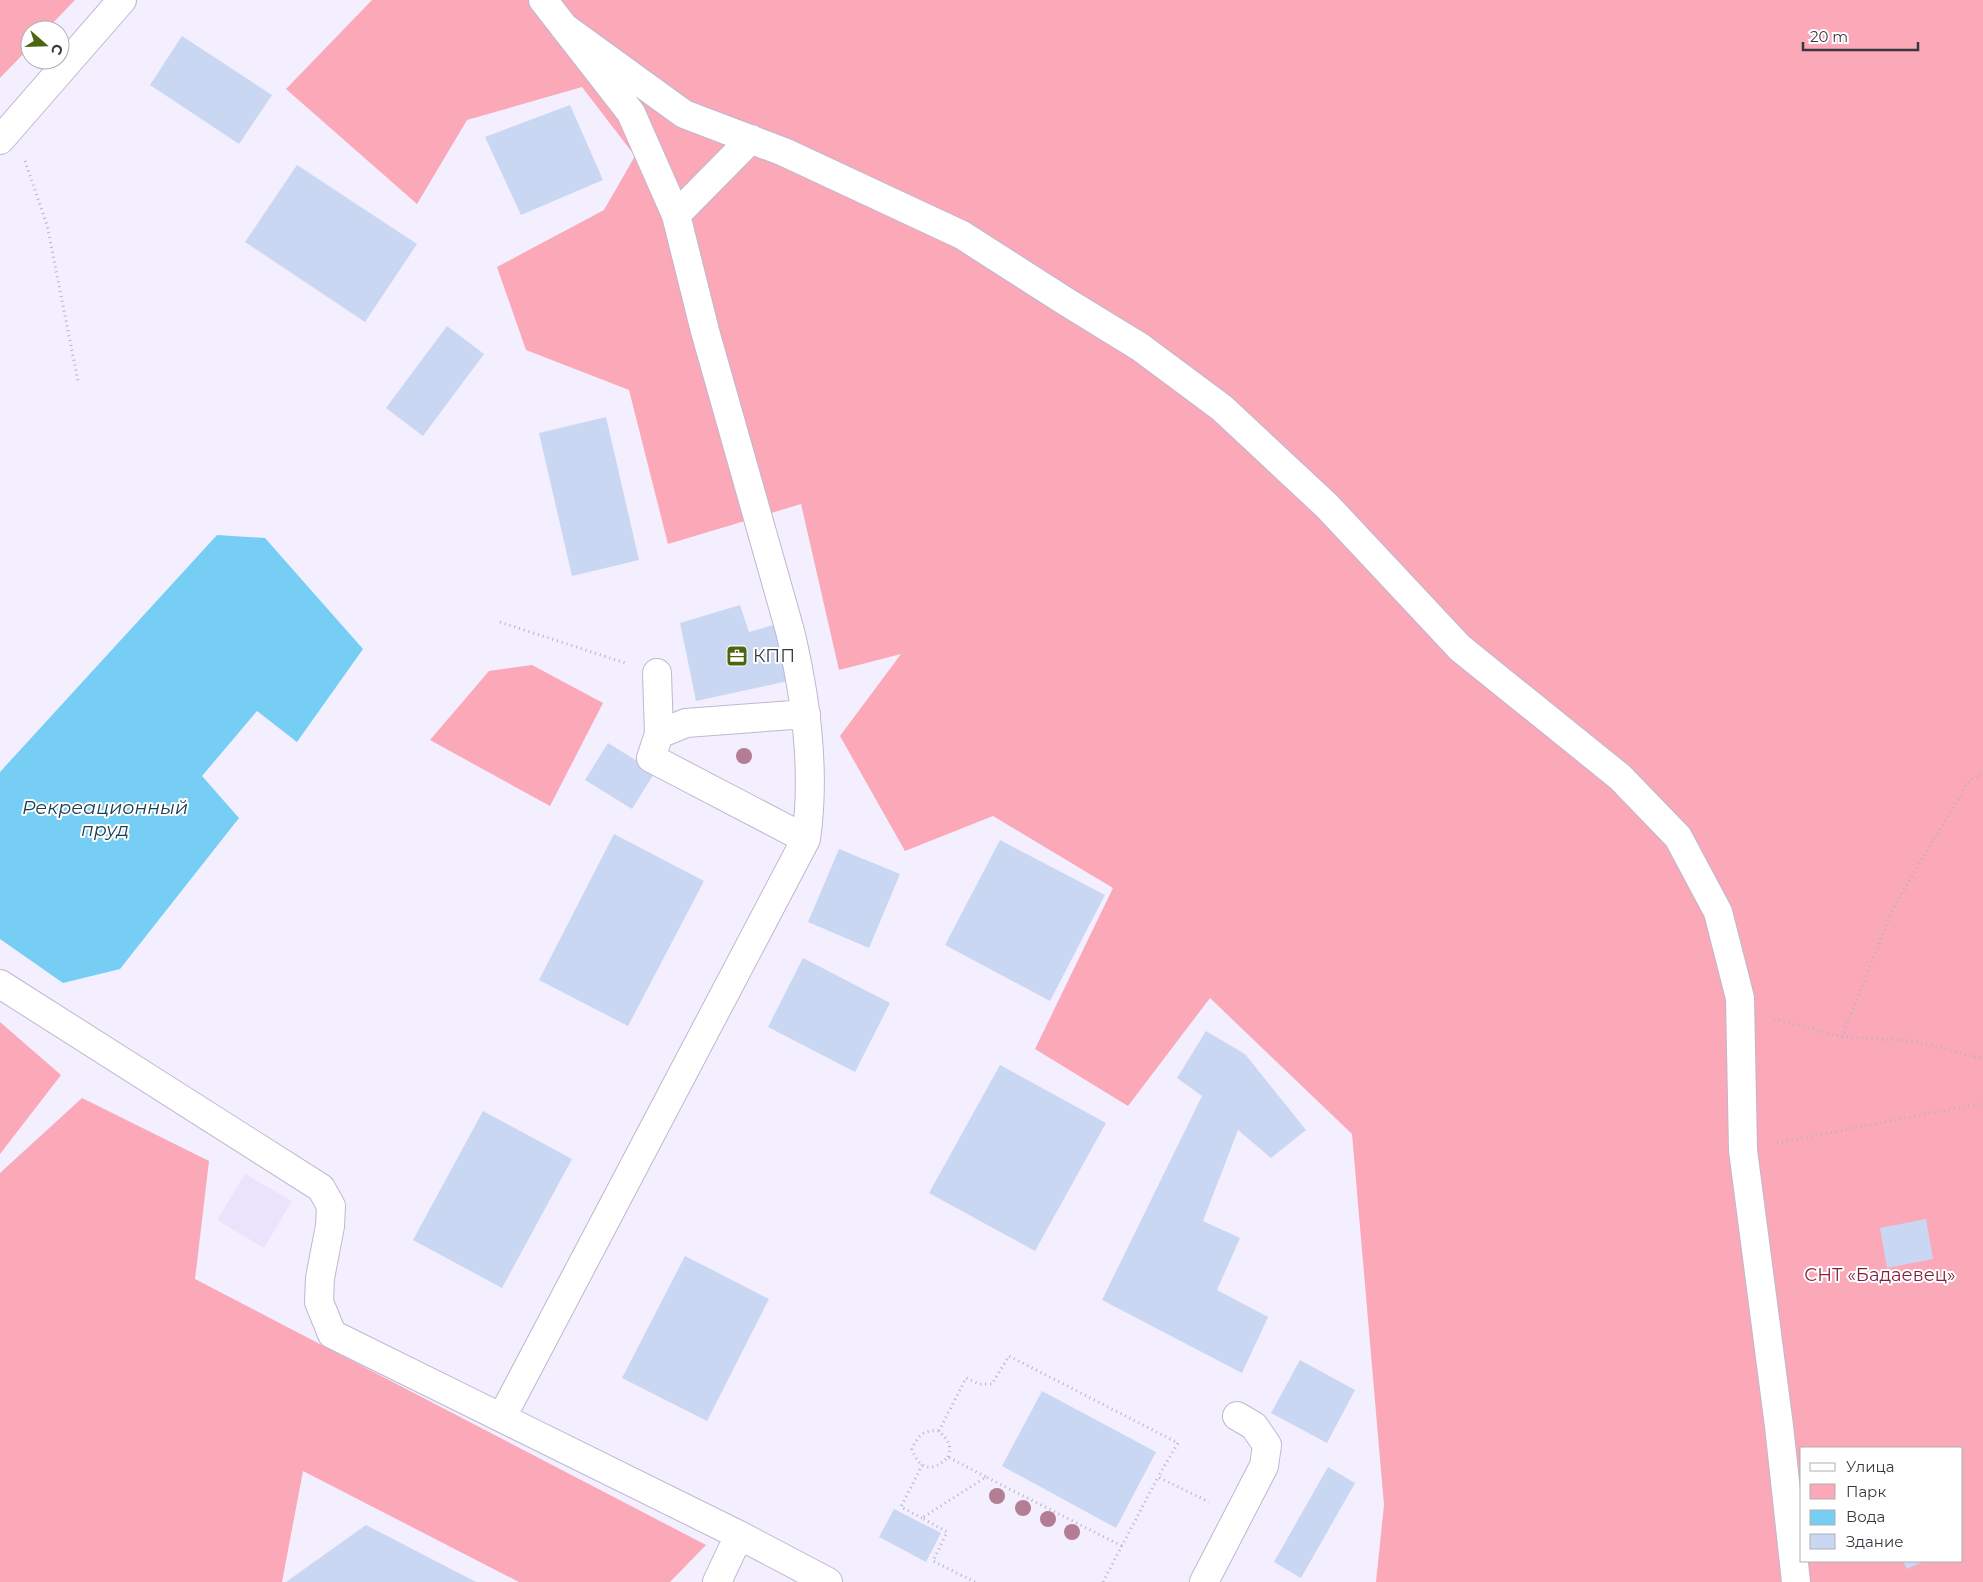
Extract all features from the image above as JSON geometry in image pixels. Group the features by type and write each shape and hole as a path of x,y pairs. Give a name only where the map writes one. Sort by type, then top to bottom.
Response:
{"street":[{"path":"6,133 122,0"},
{"path":"502,1417 806,839 810,813 809,748 802,678 705,331 676,214 631,113 543,0"},
{"path":"564,27 684,114 784,152 962,235 1140,347 1222,408 1327,506 1460,648 1620,777 1678,837 1718,912 1740,998 1743,1150 1779,1426 1796,1582"},
{"path":"676,214 751,139"},
{"path":"657,673 659,734 651,758 806,839"},
{"path":"659,734 686,723 806,714"},
{"path":"0,984 321,1188 331,1206 330,1226 320,1278 320,1302 332,1334 739,1535 828,1582"},
{"path":"1204,1582 1229,1513 1264,1466 1267,1445 1254,1426 1237,1416"},
{"path":"716,1582 739,1535"}],"path":[{"path":"6,133 47,225 78,381"},
{"path":"500,622 657,673"},
{"path":"1842,1037 1893,908 1969,781 1983,772"},
{"path":"1740,998 1777,1021 1842,1037 1916,1041 1983,1059"},
{"path":"1743,1150 1983,1103"},
{"path":"939,1431 966,1378 979,1384 992,1384 1009,1356 1178,1442 1104,1582"},
{"path":"939,1431 947,1439 951,1448 948,1458 941,1465 935,1467 927,1467 918,1463 912,1449 916,1439 924,1432 939,1431"},
{"path":"948,1458 1122,1546"},
{"path":"922,1465 901,1507 947,1532 932,1561 976,1582"},
{"path":"922,1518 986,1477"},
{"path":"1158,1478 1229,1513"}],"shaded area":[{"path":"245,1174 292,1201 264,1248 217,1220"}],"green space":[{"path":"0,0 75,0 56,20 20,20 20,57 0,78"},
{"name":"СНТ «Бадаевец»","path":"372,0 1983,0 1983,1582 1376,1582 1384,1505 1352,1134 1210,998 1128,1106 1035,1049 1113,888 993,816 905,851 840,736 901,654 839,670 801,504 668,544 629,390 526,350 497,267 604,210 635,156 582,87 467,120 417,204 286,89"},
{"path":"532,665 603,703 550,806 430,740 489,671"},
{"path":"0,1022 61,1075 0,1154"},
{"path":"82,1098 209,1161 195,1279 706,1545 670,1582 519,1582 303,1471 282,1582 0,1582 0,1173"}],"water":[{"name":"Рекреационный пруд","path":"217,535 265,538 363,649 297,742 257,711 202,776 239,818 120,969 63,983 0,939 0,772"}],"building":[{"path":"182,36 272,95 239,144 150,85"},
{"path":"570,105 603,180 521,215 485,137"},
{"path":"297,165 417,244 365,322 245,242"},
{"path":"447,326 484,354 423,436 386,408"},
{"path":"606,417 639,560 572,576 539,433"},
{"name":"КПП","path":"740,605 749,632 780,623 793,680 696,701 680,623"},
{"path":"608,743 655,772 632,809 585,780"},
{"path":"614,834 704,881 628,1026 539,980"},
{"path":"1000,840 1105,895 1050,1001 945,945"},
{"path":"839,849 900,874 869,948 808,922"},
{"path":"803,958 890,1003 855,1072 768,1027"},
{"path":"1206,1031 1245,1054 1306,1130 1271,1158 1238,1130 1203,1221 1240,1238 1217,1290 1268,1317 1242,1373 1102,1300 1202,1096 1177,1078"},
{"path":"1000,1065 1106,1123 1035,1251 929,1193"},
{"path":"483,1111 572,1159 502,1288 413,1240"},
{"path":"1926,1219 1933,1259 1887,1268 1880,1228"},
{"path":"685,1256 769,1299 707,1421 622,1378"},
{"path":"1300,1360 1355,1390 1327,1443 1271,1413"},
{"path":"1042,1391 1156,1452 1116,1528 1002,1466"},
{"path":"1328,1467 1355,1483 1301,1578 1274,1562"},
{"path":"894,1509 941,1533 926,1562 879,1537"},
{"path":"366,1525 476,1582 286,1582"},
{"path":"1904,1562 1922,1562 1907,1569"}],"place":[{"name":"КПП","path":"737,656"}]}
